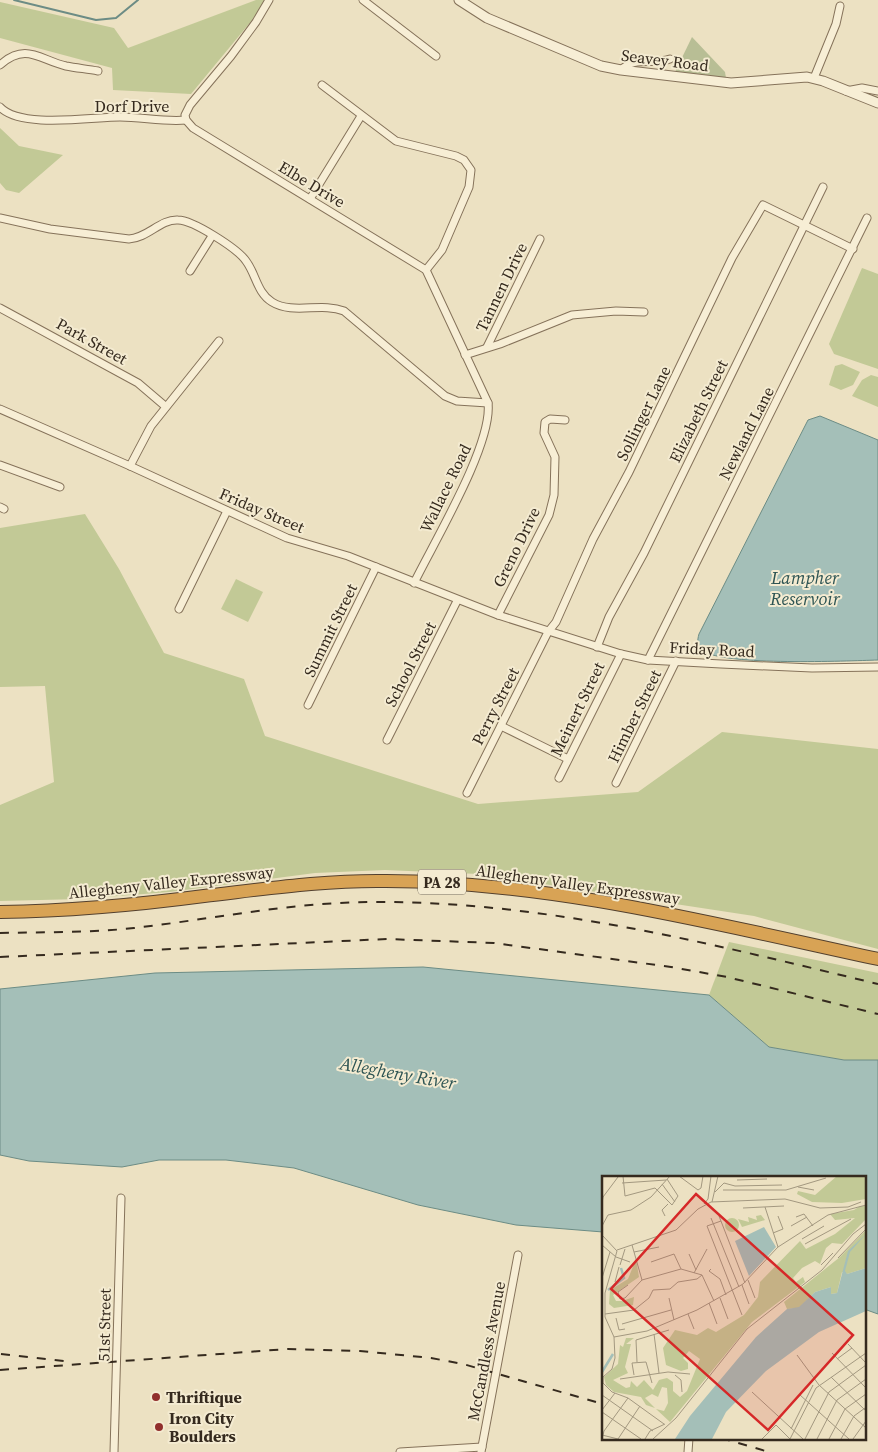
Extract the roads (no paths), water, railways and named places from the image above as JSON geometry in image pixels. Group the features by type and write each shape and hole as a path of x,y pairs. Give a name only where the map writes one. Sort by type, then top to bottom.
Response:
{"highway":[{"name":"Allegheny Valley Expressway","path":"0,912 142,904 322,883 386,881 465,884 638,907 720,923 878,959"},
{"name":"Allegheny Valley Expressway","path":"0,920 123,914 324,890 427,890 490,895 641,915 878,966"}],"street":[{"path":"186,120 185,115 190,105 256,22 269,0"},
{"path":"363,0 436,56"},
{"name":"Seavey Road","path":"458,0 473,12 585,59 621,70 731,83 796,77 814,78 878,103"},
{"path":"814,78 836,24 840,6"},
{"path":"0,64 7,59 26,52 65,66 98,71"},
{"path":"621,70 633,62 660,63 670,59"},
{"path":"1,218 50,229 129,239 140,237 168,221 179,220 212,236 242,256 263,294 270,301 290,307 331,306 344,311 445,396 457,401 488,403 434,283 426,270 442,250 469,187 471,170 464,160 456,156 396,141 322,85"},
{"path":"846,91 862,88 878,91"},
{"name":"Dorf Drive","path":"0,107 15,116 78,120 120,117 186,120"},
{"path":"310,199 361,116"},
{"name":"Elbe Drive","path":"186,120 193,128 426,270"},
{"name":"Elizabeth Street","path":"597,647 609,617 644,552 824,187"},
{"name":"Sollinger Lane","path":"548,632 556,622 593,539 630,472 732,258 763,205 806,226"},
{"name":"Newland Lane","path":"648,660 854,249 867,218"},
{"path":"806,226 854,249"},
{"path":"190,271 212,236"},
{"name":"Tannen Drive","path":"487,348 540,239"},
{"name":"Park Street","path":"0,308 138,383 166,406"},
{"path":"465,355 572,315 599,312 644,312"},
{"path":"130,466 148,430 219,341"},
{"name":"Wallace Road","path":"414,583 472,466 487,426 488,403"},
{"name":"Friday Street","path":"0,410 130,466 287,538 331,550 457,601 548,632"},
{"name":"Greno Drive","path":"498,615 549,515 554,495 555,457 552,445 544,434 545,422 565,420"},
{"path":"0,465 60,487"},
{"path":"179,609 227,511"},
{"name":"Summit Street","path":"308,705 376,567"},
{"name":"School Street","path":"387,740 457,601"},
{"name":"Friday Road","path":"548,632 620,654 648,660 812,668 878,667"},
{"name":"Perry Street","path":"467,793 548,632"},
{"name":"Meinert Street","path":"559,778 620,654"},
{"name":"Himber Street","path":"616,783 676,661"},
{"path":"501,726 568,759"},
{"name":"51st Street","path":"114,1452 121,1198"},
{"name":"McCandless Avenue","path":"481,1449 518,1255"},
{"path":"400,1452 481,1449"}],"water":[{"name":"Lampher Reservoir","path":"820,416 878,440 878,660 760,661 716,656 703,651 698,643 699,634 808,420"},
{"name":"Allegheny River","path":"423,967 709,995 769,1047 844,1060 878,1060 878,1314 866,1310 866,1176 602,1176 602,1232 516,1225 418,1205 294,1168 226,1160 159,1160 122,1167 29,1161 0,1155 0,989 155,973"}],"waterway":[{"path":"14,0 96,20 116,18 138,0"}],"railway":[{"path":"0,933 117,930 283,908 343,903 437,904 565,917 628,928 691,940 878,984"},
{"path":"0,957 387,939 494,943 671,967 727,977 878,1014"},
{"path":"0,1370 288,1349 360,1351 431,1358 463,1364 602,1404"},
{"path":"1,1354 64,1361"},
{"path":"728,1440 769,1452"}],"place":[{"name":"Thriftique","path":"156,1397"},
{"name":"Iron City Boulders","path":"159,1427"}]}
